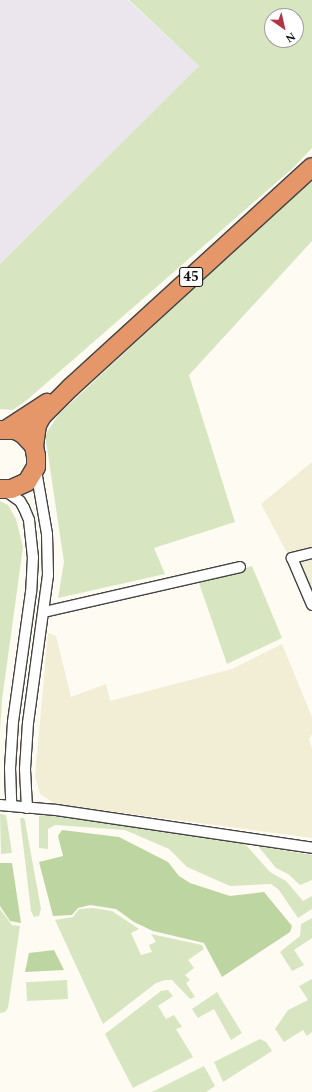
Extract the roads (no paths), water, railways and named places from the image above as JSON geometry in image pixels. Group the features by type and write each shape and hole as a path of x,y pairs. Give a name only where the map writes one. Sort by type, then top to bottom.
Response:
{"highway":[{"name":"45","path":"36,467 34,446 37,425 42,416 71,387 312,167"},
{"name":"45","path":"3,429 71,387"},
{"name":"45","path":"3,429 23,434 34,446"},
{"path":"1,489 11,489 26,482 36,467"}],"street":[{"path":"27,808 27,738 44,612 48,556 36,467"},
{"path":"1,489 20,501 24,508 29,520 33,557 31,592 13,722 10,768 11,806"},
{"path":"312,553 292,558 312,605"},
{"path":"44,612 240,567"},
{"path":"0,805 312,848"}]}
